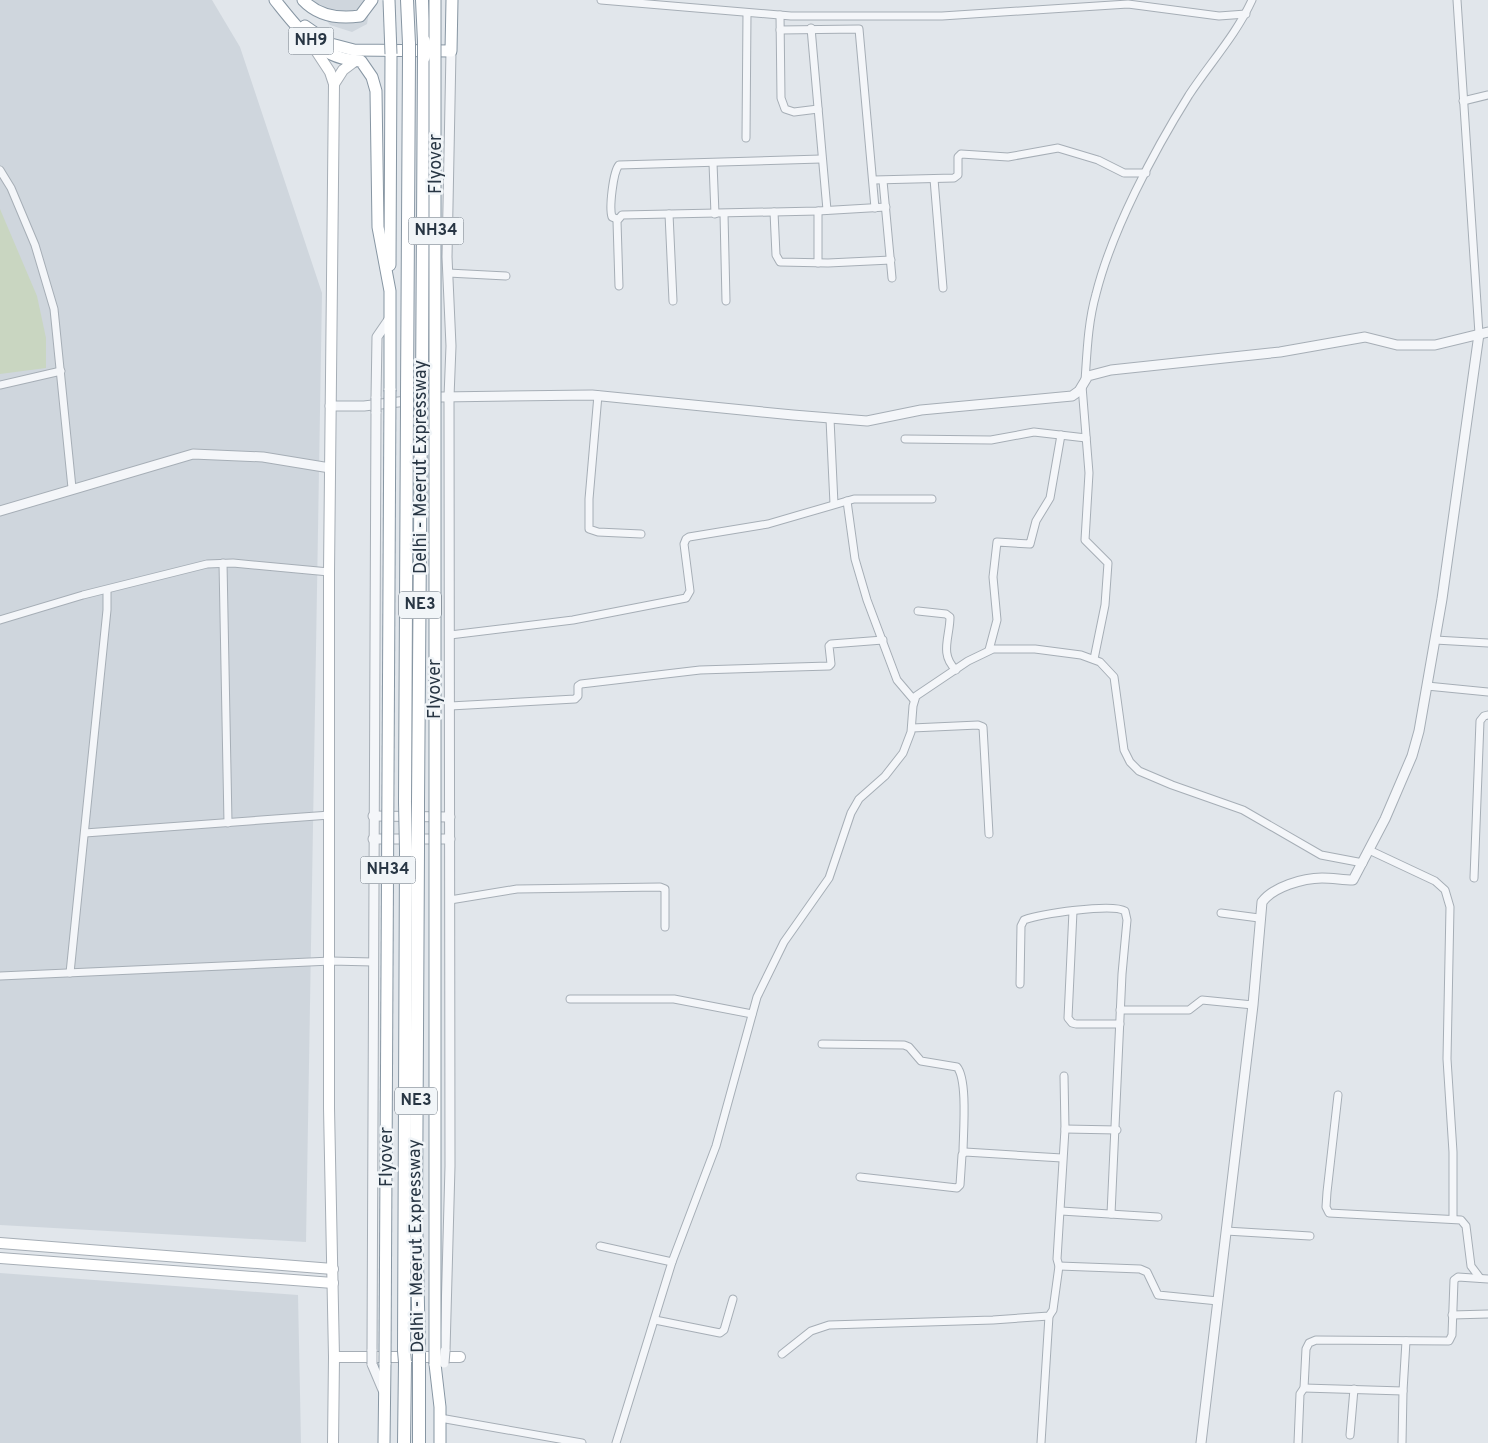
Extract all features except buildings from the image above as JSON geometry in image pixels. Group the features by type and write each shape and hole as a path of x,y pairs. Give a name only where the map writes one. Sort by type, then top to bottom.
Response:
{"highway":[{"name":"NH9","path":"275,0 283,10 334,56 358,61"},
{"name":"NH9","path":"303,0 311,8 345,18 360,16 372,0"},
{"name":"NH34","path":"389,0 390,318"},
{"name":"Delhi - Meerut Expressway","path":"407,0 409,44 407,408 419,1443"},
{"name":"Delhi - Meerut Expressway","path":"411,802 422,407 424,57 422,0"},
{"name":"Flyover","path":"435,0 440,1363 435,1378 440,1418"},
{"path":"451,51 452,0"},
{"name":"NH9","path":"313,38 354,50 451,51"},
{"name":"NH34","path":"358,61 372,77 376,91 378,227 390,291"},
{"name":"Flyover","path":"385,1395 390,318"},
{"name":"Delhi - Meerut Expressway","path":"404,1443 412,851"},
{"name":"NH34","path":"384,1443 385,1395"},
{"name":"NH34","path":"440,1418 440,1443"}],"main road":[{"path":"313,38 334,84 329,572 331,961 329,1108 333,1269 333,1443"},
{"path":"334,84 342,70 358,61"},
{"path":"0,1243 333,1269"},
{"path":"0,1258 333,1283"},
{"path":"334,1357 460,1357"}],"street":[{"path":"601,0 780,15 942,16 1128,4 1213,15 1246,14"},
{"path":"1094,659 1105,605 1108,563 1085,540 1089,473 1083,383 1096,293 1112,244 1146,173 1184,103 1246,14 1252,0"},
{"path":"1201,1443 1253,1005 1262,902 1270,894 1278,890 1313,878 1353,880 1363,863 1414,751 1427,686 1484,333 1463,100 1457,0"},
{"path":"746,138 747,13"},
{"path":"780,15 781,98 785,109 794,112 818,109"},
{"path":"780,30 811,28 860,29 875,208"},
{"path":"811,28 827,210"},
{"path":"440,1363 445,1351 450,1166 449,397 452,346 448,273 451,51"},
{"path":"1463,100 1488,95"},
{"path":"874,180 956,177 958,157 961,154 1008,157 1055,148 1098,160 1124,173 1146,173"},
{"path":"617,219 612,216 611,210 615,170 619,165 713,164 822,159"},
{"path":"713,164 715,214"},
{"path":"0,170 11,188 35,245 54,309 72,488"},
{"path":"934,179 943,288"},
{"path":"883,181 892,278"},
{"path":"617,219 628,215 724,214 886,208"},
{"path":"818,211 818,264"},
{"path":"774,212 777,259 785,264 891,260"},
{"path":"669,214 673,301"},
{"path":"724,214 726,301"},
{"path":"617,219 619,286"},
{"path":"448,273 506,276"},
{"path":"385,1395 372,1364 373,962 377,337 390,318"},
{"path":"330,406 364,406 449,397 598,395 830,419 867,420 929,409 1072,396 1079,391 1083,383 1094,373 1111,370 1280,352 1347,339 1374,338 1391,344 1415,346 1445,343 1484,333"},
{"path":"0,385 61,371"},
{"path":"598,395 589,492 589,529 598,532 641,534"},
{"path":"830,419 834,504"},
{"path":"905,439 991,440 1034,432 1086,438"},
{"path":"990,650 997,620 993,577 997,542 1030,544 1036,521 1050,498 1061,435"},
{"path":"0,510 193,454 263,457 330,468"},
{"path":"450,635 573,620 686,598 690,591 684,544 686,538 768,524 847,501 874,498 932,499"},
{"path":"847,501 858,569 867,600 884,640 897,680 914,700"},
{"path":"223,563 228,823"},
{"path":"0,620 193,567 223,563 329,572"},
{"path":"70,973 107,610 107,590"},
{"path":"918,611 946,614 950,617 946,655 949,663 956,670"},
{"path":"450,706 575,699 578,696 578,686 582,684 700,670 829,666 831,664 829,646 831,644 884,640"},
{"path":"1435,640 1488,643"},
{"path":"616,1443 672,1262 716,1146 752,1014 770,968 784,942 829,878 851,814 859,799 885,776 898,761 908,744 912,728 914,700 919,694 968,661 990,650 1065,652 1094,659 1108,669 1114,677 1124,750 1130,762 1139,770 1172,785 1243,810 1317,854 1363,863"},
{"path":"1427,686 1488,692"},
{"path":"1474,878 1480,721 1484,716 1488,715"},
{"path":"912,728 983,726 989,834"},
{"path":"85,833 330,815"},
{"path":"374,816 450,817"},
{"path":"374,839 450,839"},
{"path":"1369,850 1435,881 1445,890 1450,907 1447,1059 1453,1152 1453,1219"},
{"path":"450,900 517,889 660,887 665,889 666,895 665,927"},
{"path":"1020,984 1022,923 1031,918 1073,911 1118,908 1125,911 1127,920 1120,1010 1117,1130 1111,1214"},
{"path":"1073,911 1068,1018 1076,1024 1120,1024"},
{"path":"1221,913 1260,918"},
{"path":"0,976 331,961 373,962"},
{"path":"570,999 674,999 752,1014"},
{"path":"1120,1010 1189,1010 1202,1000 1253,1005"},
{"path":"822,1044 907,1045 921,1061 957,1066 961,1073 963,1089 963,1153 960,1185 957,1188 860,1177"},
{"path":"1041,1443 1049,1316 1053,1310 1059,1266 1057,1259 1065,1129 1064,1076"},
{"path":"1338,1095 1327,1192 1326,1207 1329,1212 1461,1220 1466,1226 1471,1266 1484,1279"},
{"path":"1065,1129 1117,1130"},
{"path":"963,1153 1062,1158"},
{"path":"1061,1211 1158,1217"},
{"path":"1226,1231 1310,1236"},
{"path":"600,1246 672,1262"},
{"path":"1059,1266 1140,1269 1147,1272 1158,1295 1218,1300"},
{"path":"1298,1443 1300,1394 1304,1388 1306,1349 1312,1341 1449,1341 1452,1335 1454,1280 1458,1277 1484,1279"},
{"path":"655,1320 720,1333 724,1330 733,1299"},
{"path":"1452,1314 1488,1314"},
{"path":"782,1354 811,1331 829,1325 993,1320 1049,1316"},
{"path":"1402,1443 1406,1340"},
{"path":"1304,1388 1403,1392"},
{"path":"1350,1434 1354,1389"},
{"path":"440,1418 582,1443"}],"shaded area":[{"path":"0,0 212,0 240,47 322,293 306,1242 0,1225"},
{"path":"311,0 371,0 367,24 352,32 330,25"},
{"path":"0,1273 298,1295 301,1443 0,1443"}],"green space":[{"path":"0,209 37,296 46,338 46,368 0,374"}]}
